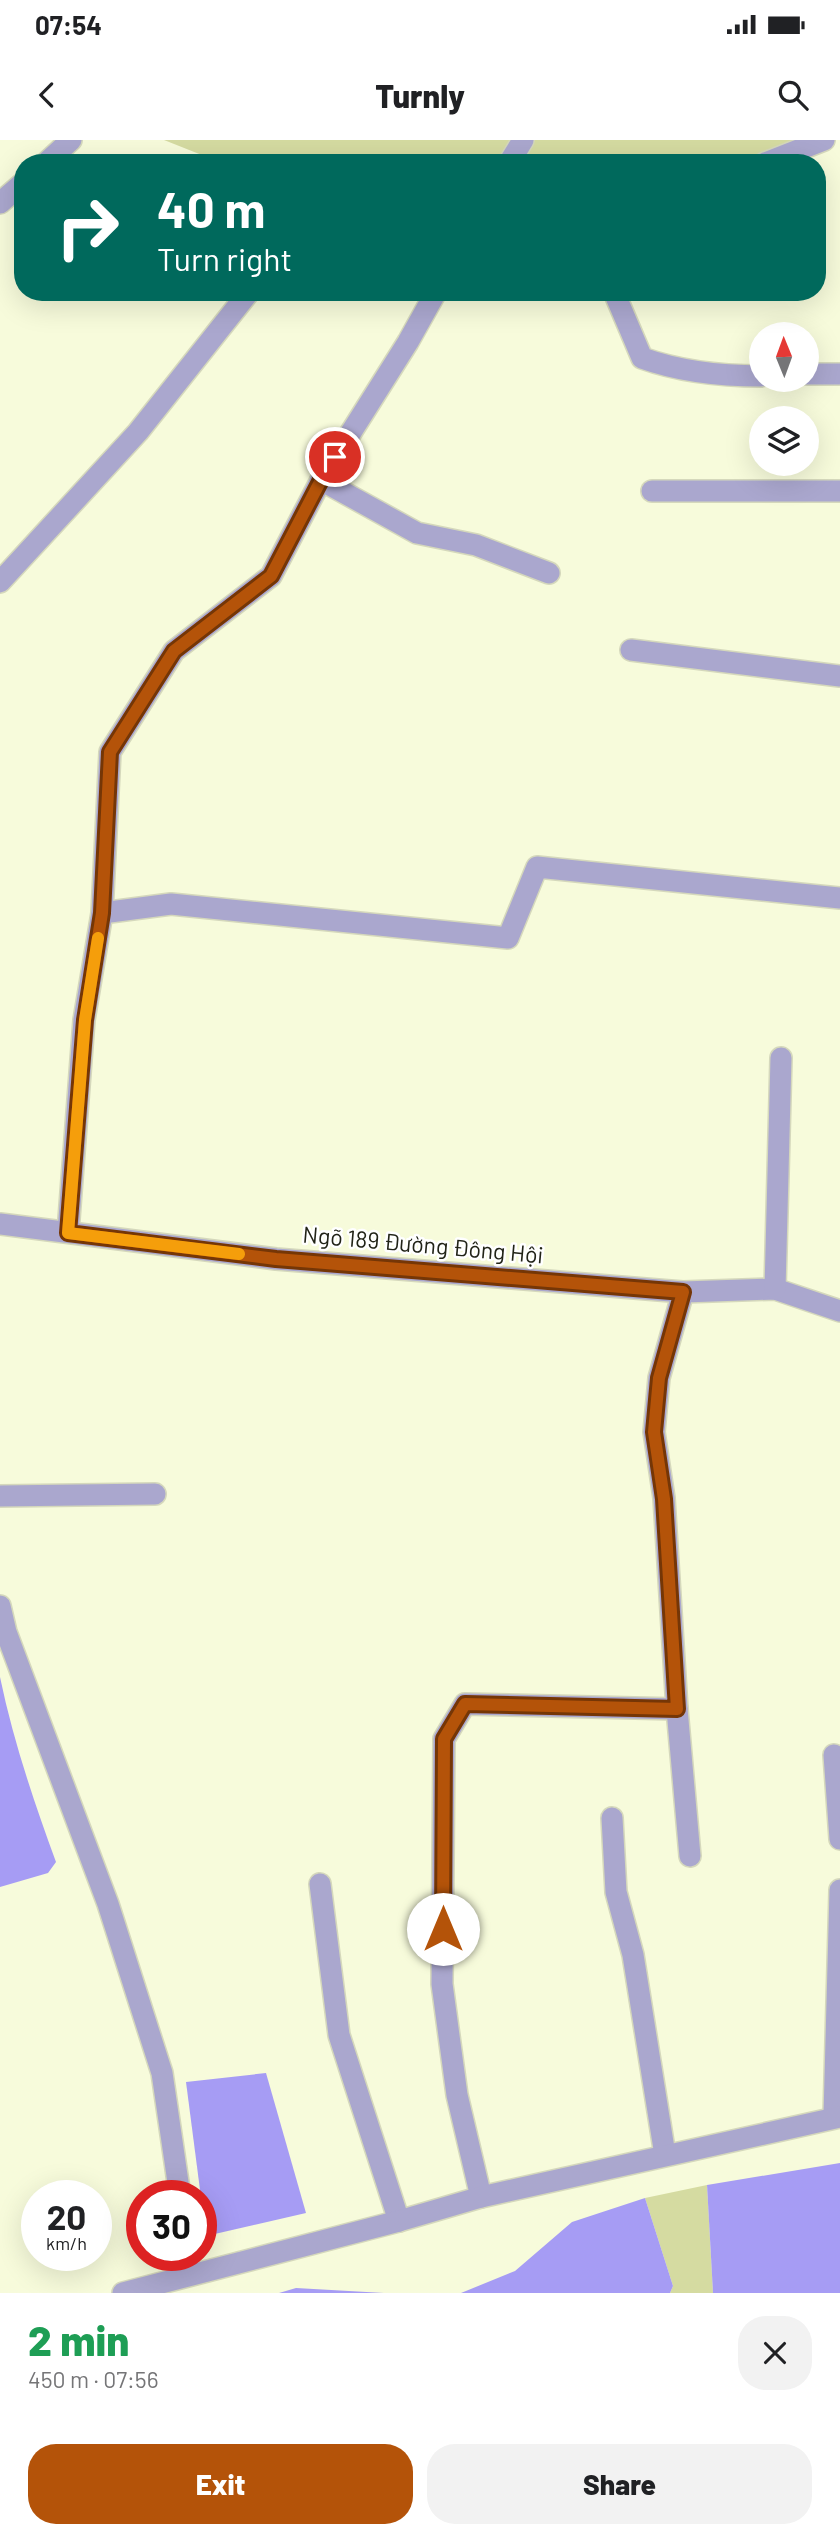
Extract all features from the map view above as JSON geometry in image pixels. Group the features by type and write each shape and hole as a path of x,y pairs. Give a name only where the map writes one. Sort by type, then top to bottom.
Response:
{"street":[{"path":"56,154 72,140"},
{"path":"788,154 824,140"},
{"path":"0,203 14,191"},
{"path":"0,582 138,432 242,301"},
{"path":"68,1233 85,1020 102,913 110,752 174,651 271,576 321,480 431,301"},
{"path":"618,301 642,358 672,369 749,376"},
{"path":"819,374 840,374"},
{"path":"321,480 417,533 476,545 549,573"},
{"path":"652,491 840,491"},
{"path":"631,650 840,676"},
{"path":"102,913 171,904 508,938 537,867 840,898"},
{"path":"775,1289 782,1058"},
{"name":"Ngõ 189 Đường Đông Hội","path":"0,1224 276,1259 683,1292 775,1289 840,1311"},
{"path":"683,1292 659,1378 654,1432 664,1499 677,1709 690,1856"},
{"path":"0,1496 155,1494"},
{"path":"0,1606 6,1632 108,1904 162,2073 178,2180"},
{"path":"481,2197 457,2095 442,1983 444,1739 465,1704 677,1709"},
{"path":"834,1755 840,1839"},
{"path":"612,1818 616,1892 632,1955 665,2155"},
{"path":"320,1884 339,2035 399,2221"},
{"path":"217,2259 399,2221 481,2197 837,2116 840,1890"},
{"path":"123,2293 175,2271"}],"green space":[{"path":"164,140 824,140 788,154 199,154"},
{"path":"707,2185 713,2293 670,2293 673,2286 645,2198"}],"shaded area":[{"path":"0,1677 25,1771 56,1862 48,1873 0,1887"},
{"path":"266,2073 306,2213 217,2233 217,2180 199,2180 186,2082"},
{"path":"840,2163 840,2293 713,2293 707,2185"},
{"path":"645,2198 673,2286 670,2293 461,2293 515,2271 572,2222"},
{"path":"296,2288 384,2293 279,2293"}],"slow traffic":[{"path":"98,938 85,1020 68,1233 239,1254"}],"route":[{"path":"335,457 271,576 174,651 110,752 102,913 85,1020 68,1233 276,1259 683,1292 659,1378 654,1432 664,1499 677,1709 465,1704 444,1739 443,1929"}]}
